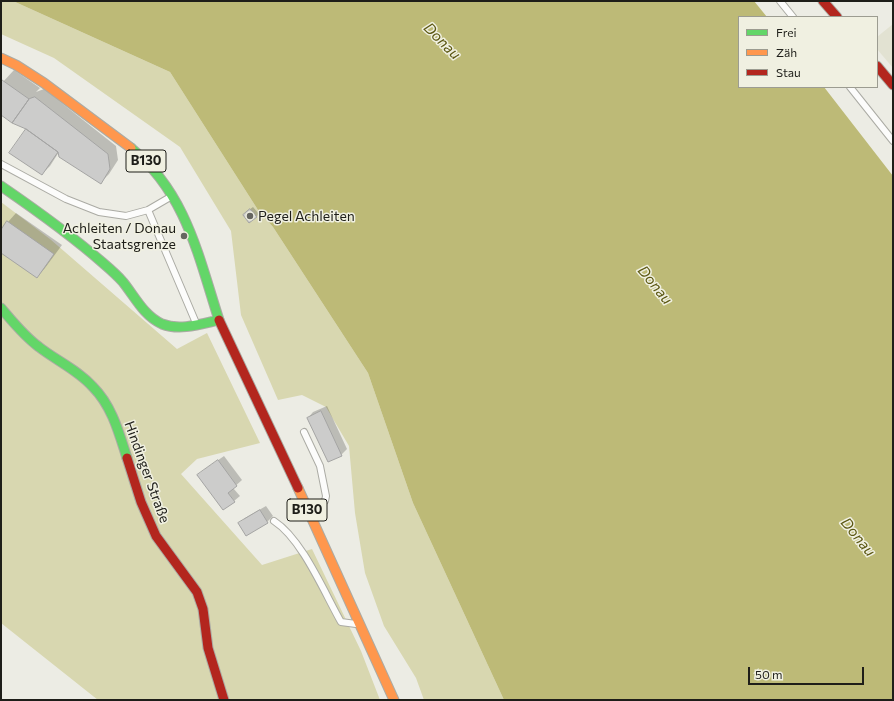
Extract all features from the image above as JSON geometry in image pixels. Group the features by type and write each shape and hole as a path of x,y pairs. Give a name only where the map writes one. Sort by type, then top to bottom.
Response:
{"main road":[{"path":"823,1 836,16"},
{"name":"B130","path":"1,58 16,65 44,83 118,137 146,160 173,195 190,232 219,320 394,700"},
{"path":"878,67 893,86"},
{"path":"1,186 96,257 118,277 147,315 160,323 172,328 219,320"},
{"name":"Hindinger Straße","path":"1,308 22,333 40,348 83,377 94,387 105,402 115,422 141,502 156,536 197,592 203,609 208,648 224,700"}],"lane":[{"path":"780,1 792,16"},
{"path":"851,88 893,141"},
{"path":"1,164 66,200 99,212 126,216 148,210 173,195"},
{"path":"148,210 196,325"},
{"path":"304,432 320,466 326,496 325,501 307,510"},
{"path":"274,521 282,527 297,544 340,622 360,624"}],"shaded area":[{"path":"893,24 893,68 878,50 878,36"}],"green space":[{"path":"1,1 13,1 170,72 258,210 273,227 368,373 413,503 504,700 424,700 416,678 384,626 365,573 355,513 349,446 326,407 302,395 278,400 241,315 231,231 180,147 54,58 1,34"},
{"path":"1,202 50,239 177,349 207,333 260,443 197,459 181,474 262,565 312,549 361,651 380,700 98,700 1,623"}],"water":[{"name":"Donau","path":"13,1 754,1 766,16 738,16 738,88 825,88 893,176 893,700 504,700 413,503 368,373 273,227 258,210 170,72"}],"building":[{"path":"2,80 29,99 12,123 1,115"},
{"path":"35,97 108,154 110,169 101,184 59,157 58,152 26,129 12,123 29,99"},
{"path":"26,129 58,152 42,175 9,153"},
{"name":"Pegel Achleiten","path":"250,209 257,217 249,223 243,215"},
{"path":"7,221 54,254 37,278 1,253 1,230"},
{"path":"321,411 342,456 328,462 307,418"},
{"path":"218,460 237,486 228,493 235,502 223,510 197,475"},
{"path":"260,510 268,523 246,536 238,523"}],"traffic: fast":[{"path":"131,148 150,166 165,185 188,226 219,320"},
{"path":"1,186 66,233 116,274 140,306 156,321 169,326 183,327 219,320"},
{"path":"1,308 28,338 81,376 100,394 114,420 127,458"}],"traffic: slow":[{"path":"1,58 16,65 44,83 131,148"},
{"path":"298,488 394,700"}],"traffic: jam":[{"path":"823,1 836,16"},
{"path":"878,67 893,85"},
{"path":"219,320 298,488"},
{"path":"127,458 141,502 156,536 197,592 203,609 208,648 224,700"}],"place":[{"name":"Pegel Achleiten","path":"250,216"},
{"name":"Achleiten / Donau Staatsgrenze","path":"184,236"}]}
